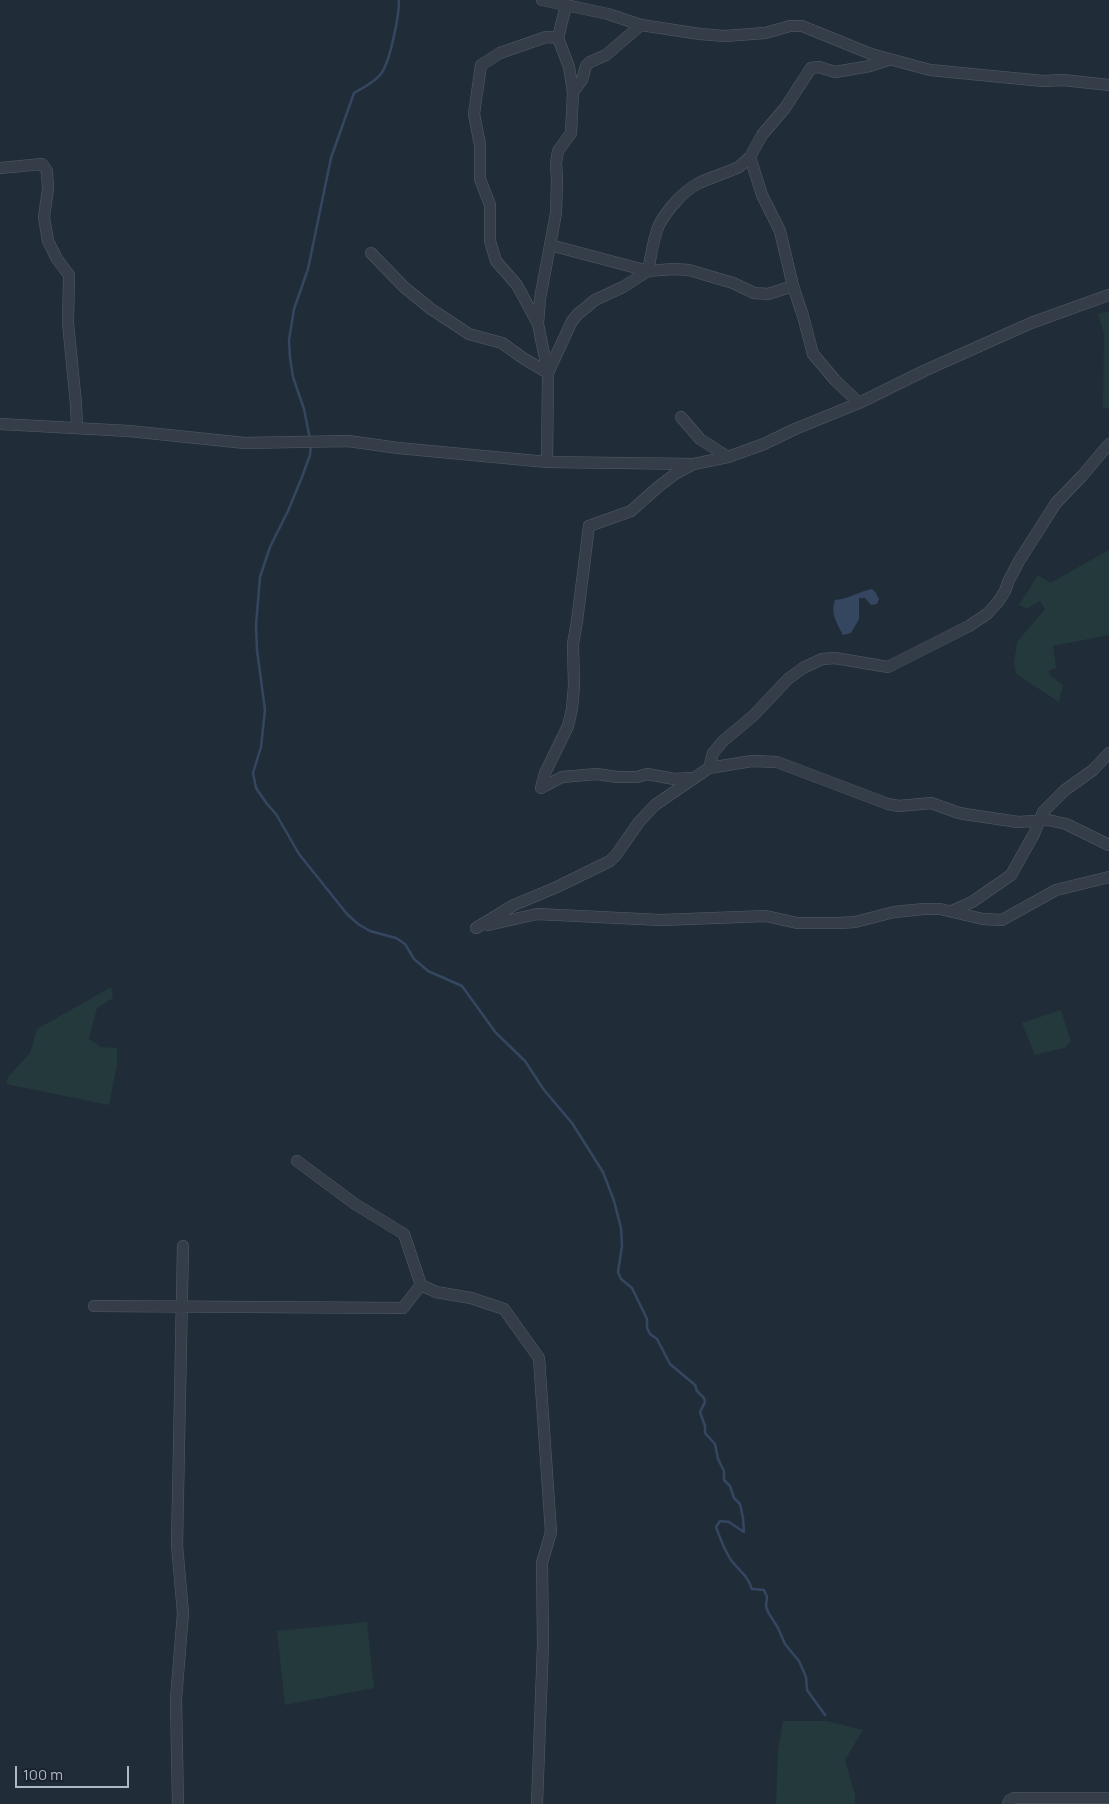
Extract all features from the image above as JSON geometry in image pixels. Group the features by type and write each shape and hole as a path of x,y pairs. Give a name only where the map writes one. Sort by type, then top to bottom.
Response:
{"street":[{"path":"542,0 608,14 641,25 700,34 725,36 765,33 790,26 802,26 888,60 930,70 1043,81 1064,80 1109,85"},
{"path":"547,462 548,373 538,324 540,298 557,194 556,162 558,151 571,133 573,92 569,67 558,38 566,5"},
{"path":"573,92 582,80 586,66 590,62 606,55 641,25"},
{"path":"538,324 517,285 496,261 492,250 489,232 490,205 480,179 480,145 474,114 481,65 500,53 546,37 558,38"},
{"path":"548,373 572,321 578,314 595,300 623,287 648,271 659,226 666,214 684,194 698,184 739,167 750,157 762,135 785,108 811,68 835,72 870,66 888,60"},
{"path":"750,157 762,194 780,232 793,286 813,354 835,380 859,403"},
{"path":"0,168 42,164 47,171 48,189 44,218 48,241 57,259 69,275 68,323 77,428"},
{"path":"550,245 648,271 689,270 725,281 754,293 768,294 793,286"},
{"path":"371,253 404,287 431,309 469,334 502,343 522,358 548,373"},
{"path":"0,424 77,428 245,443 348,441 398,448 547,462 694,464 728,457 764,444 859,403 926,370 1031,323 1109,295"},
{"path":"680,417 700,438 728,457"},
{"path":"709,768 713,754 723,741 753,716 788,679 804,668 822,659 835,658 888,667 969,626 987,614 1005,591 1018,561 1056,503 1109,444"},
{"path":"692,778 674,779 647,774 637,777 617,777 597,774 562,777 541,788 548,765 568,726 572,709 574,686 573,644 590,526 630,511 675,474 694,464"},
{"path":"952,911 972,902 1011,875 1034,834 1043,812 1065,790 1093,770 1109,754"},
{"path":"1109,845 1066,824 1040,820 1018,822 971,815 959,813 931,803 899,806 888,804 777,762 752,761 709,768 692,778 654,805 610,861 557,887 514,905 476,928 538,914 661,920 766,916 804,923 855,922 906,910 940,909 983,919 1002,920 1056,890 1109,876"},
{"path":"297,1161 356,1204 404,1234 421,1285 436,1292 471,1298 504,1309 539,1358 550,1532 542,1563 543,1644 537,1804"},
{"path":"178,1804 176,1699 183,1613 177,1545 183,1246"},
{"path":"94,1306 403,1308 421,1285"},
{"path":"1008,1804 1014,1798 1109,1798"}],"green space":[{"path":"1109,311 1109,409 1103,407 1104,334 1098,314"},
{"path":"1109,550 1109,635 1053,646 1056,668 1048,671 1051,676 1063,685 1059,702 1016,674 1014,663 1017,642 1045,609 1040,601 1027,609 1019,605 1038,575 1050,583"},
{"path":"111,987 113,998 97,1008 89,1039 101,1047 117,1048 117,1065 109,1105 6,1084 8,1077 30,1053 37,1029"},
{"path":"1061,1010 1071,1042 1064,1048 1035,1055 1022,1023"},
{"path":"367,1622 374,1688 285,1705 277,1631"},
{"path":"783,1721 827,1721 863,1730 845,1760 855,1795 855,1804 776,1804 778,1750"}],"water":[{"path":"872,589 879,599 877,604 871,605 865,598 859,598 859,619 851,633 843,635 833,609 835,600"}],"waterway":[{"path":"310,439 304,409 293,377 290,358 289,340 294,309 308,269 331,158 354,93 368,85 384,69 393,39 399,0"},
{"path":"311,444 310,455 302,477 270,547 260,577 256,625 257,650 265,710 261,747 253,773 256,788 276,814 299,854 347,914 358,924 370,931 396,938 405,944 414,959 428,971 462,986 496,1033 525,1061 544,1090 572,1123 603,1172 614,1201 621,1228 622,1246 618,1272 621,1279 632,1288 647,1319 647,1328 650,1334 657,1339 670,1364 695,1385 697,1391 704,1398 705,1402 700,1412 705,1426 705,1433 715,1444 718,1459 724,1471 724,1480 730,1486 734,1498 740,1504 744,1532 729,1522 720,1521 716,1527 722,1544 752,1589 764,1590 767,1597 766,1606 768,1612 785,1644 799,1661 806,1677 807,1690 825,1715"}]}
